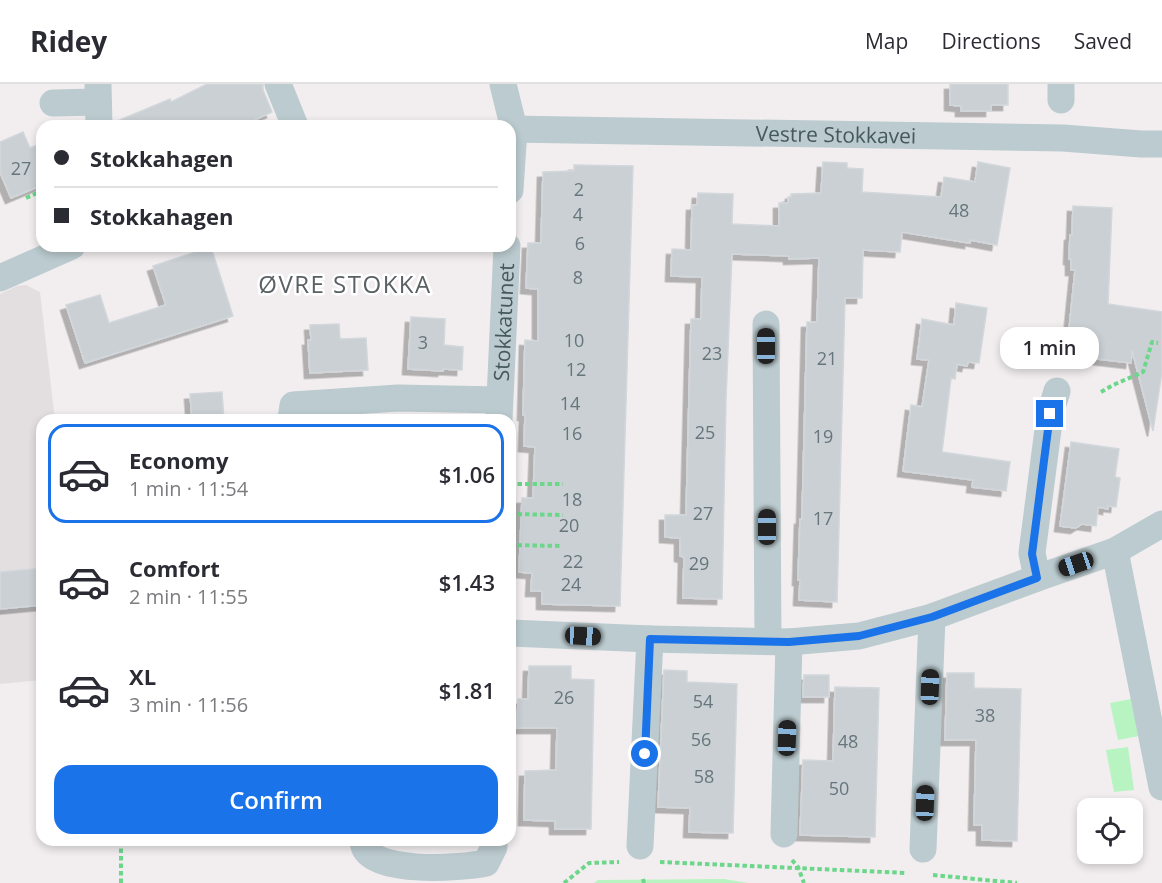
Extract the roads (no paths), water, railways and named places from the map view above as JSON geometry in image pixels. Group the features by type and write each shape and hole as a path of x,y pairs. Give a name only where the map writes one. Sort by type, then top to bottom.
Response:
{"street":[{"path":"278,84 293,120"},
{"path":"503,84 510,120"},
{"path":"53,103 98,104"},
{"name":"Vestre Stokkavei","path":"516,129 1063,138 1162,144"},
{"path":"0,278 58,252"},
{"name":"Stokkatunet","path":"292,414 293,405 398,398 499,410 507,252"},
{"path":"766,324 779,641 784,834"},
{"path":"1037,578 1032,554 1050,414 1057,391"},
{"path":"516,633 779,641 859,636 932,617 1115,551 1162,524"},
{"path":"1115,551 1162,787"},
{"path":"923,865 932,617"},
{"path":"640,856 650,639"},
{"path":"364,846 372,857 388,863 440,868 486,863 494,846"}],"district":[{"name":"ØVRE STOKKA","path":"345,283"}]}
